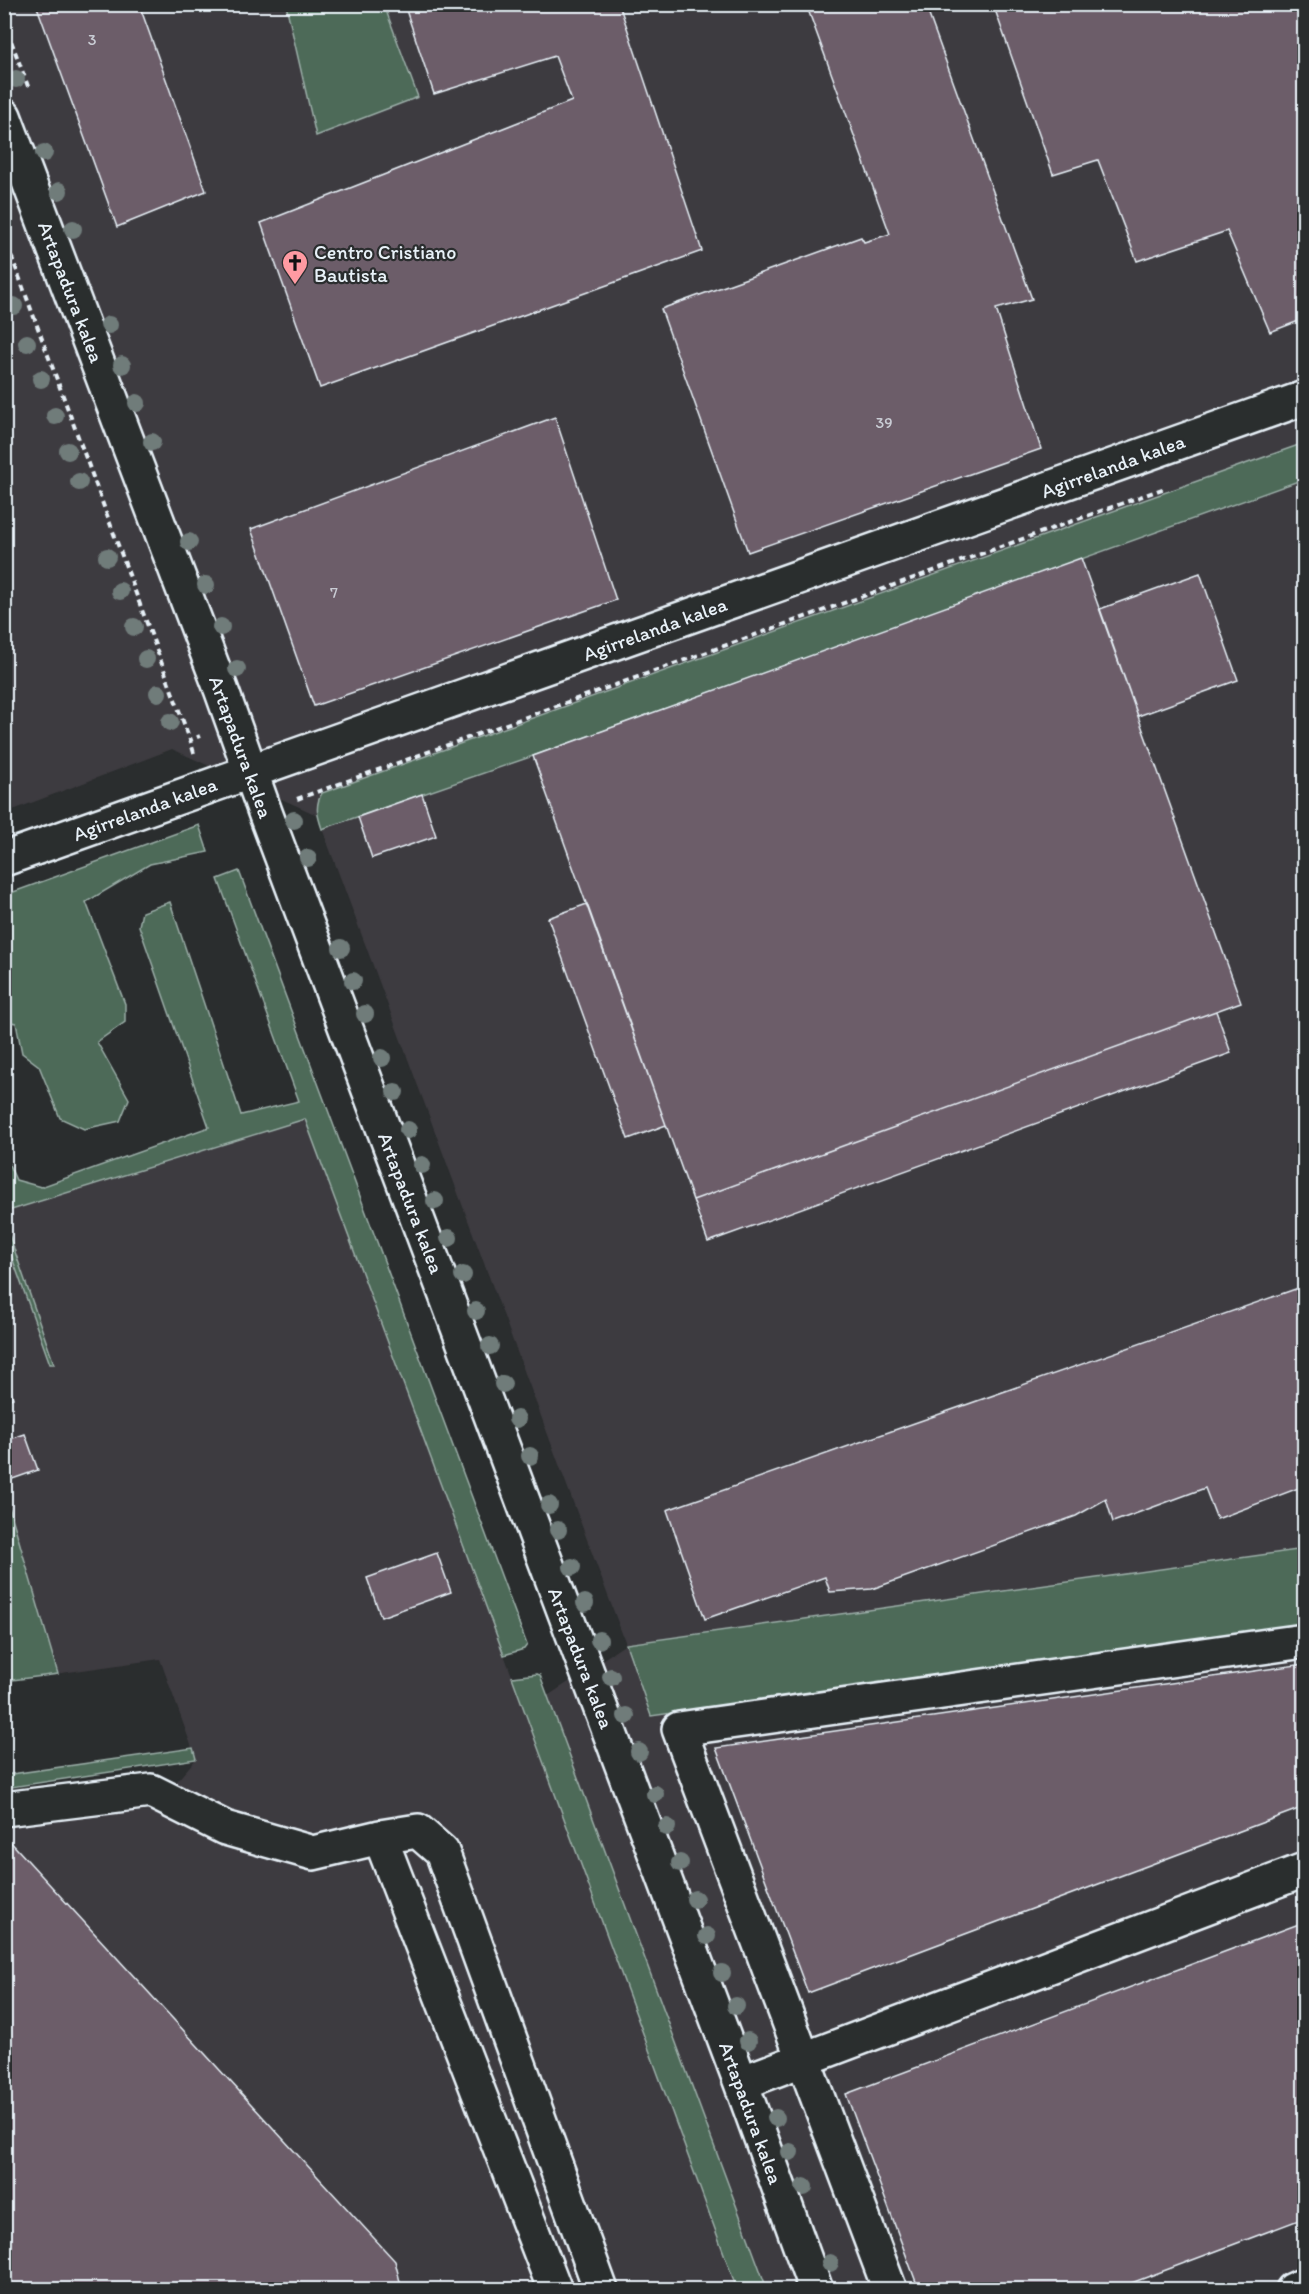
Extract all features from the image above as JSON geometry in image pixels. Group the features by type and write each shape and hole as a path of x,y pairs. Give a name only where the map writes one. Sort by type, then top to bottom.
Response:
{"street":[{"name":"Artapadura kalea","path":"4,116 251,771 816,2289"},
{"name":"Agirrelanda kalea","path":"4,859 1305,398"},
{"path":"890,2289 680,1729 1305,1641"},
{"path":"4,1809 151,1791 225,1828 313,1853 380,1836 418,1831 442,1852 602,2289"},
{"path":"380,1836 555,2289"},
{"path":"741,2083 1305,1870"},
{"path":"1293,2289 1305,2285"}],"path":[{"path":"4,236 190,740"},
{"path":"266,815 292,801 1170,487"}],"shaded area":[{"path":"5,5 1304,5 1304,2289 5,2289 4,1828 118,1812 151,1811 196,1759 160,1659 5,1681 5,1212 305,1119 525,1711 626,1644 317,815 172,749 5,813"}],"green space":[{"path":"286,5 384,5 418,97 316,136"},
{"path":"1304,443 1304,479 533,756 322,829 317,807 322,793"},
{"path":"199,825 208,852 150,864 86,902 125,1004 125,1022 97,1042 129,1099 120,1121 84,1129 60,1118 39,1066 22,1053 16,1023 5,1021 5,895"},
{"path":"239,871 527,1645 524,1649 504,1655 305,1119 5,1212 5,1156 16,1180 41,1187 209,1127 139,926 142,912 170,902 241,1115 299,1101 218,879"},
{"path":"5,1223 54,1364 50,1364 5,1238"},
{"path":"5,1493 58,1674 5,1681"},
{"path":"1304,1549 1304,1624 651,1716 626,1644"},
{"path":"540,1675 767,2289 737,2289 512,1677"},
{"path":"193,1748 196,1759 5,1788 5,1775"}],"building":[{"path":"36,4 139,4 206,191 117,227"},
{"path":"404,4 619,4 702,251 320,388 261,223 572,101 555,56 434,94"},
{"path":"806,4 925,4 1032,299 996,309 1041,449 748,552 661,309 861,237 864,242 890,234"},
{"path":"993,4 1304,4 1304,319 1270,332 1227,231 1137,261 1098,160 1053,174"},
{"path":"555,417 616,600 314,706 251,529"},
{"path":"1081,558 1241,1002 693,1200 533,756"},
{"path":"1200,573 1238,680 1138,716 1100,609"},
{"path":"422,794 436,836 372,858 358,817"},
{"path":"587,904 666,1125 628,1139 548,918"},
{"path":"1216,1011 1231,1053 708,1242 693,1200"},
{"path":"1304,1286 1304,1486 1217,1519 1205,1488 1113,1522 1106,1499 1076,1516 872,1589 830,1592 825,1577 705,1619 667,1510"},
{"path":"4,1375 13,1398 4,1401"},
{"path":"4,1423 10,1439 25,1434 38,1470 4,1482"},
{"path":"437,1553 451,1592 381,1617 367,1578"},
{"path":"1304,1664 1304,1807 808,1993 716,1748"},
{"path":"7,1838 395,2261 402,2290 4,2290 4,1839"},
{"path":"1304,1922 1304,2218 1113,2290 919,2290 846,2094"}],"place":[{"name":"Centro Cristiano Bautista","path":"295,286"}]}
